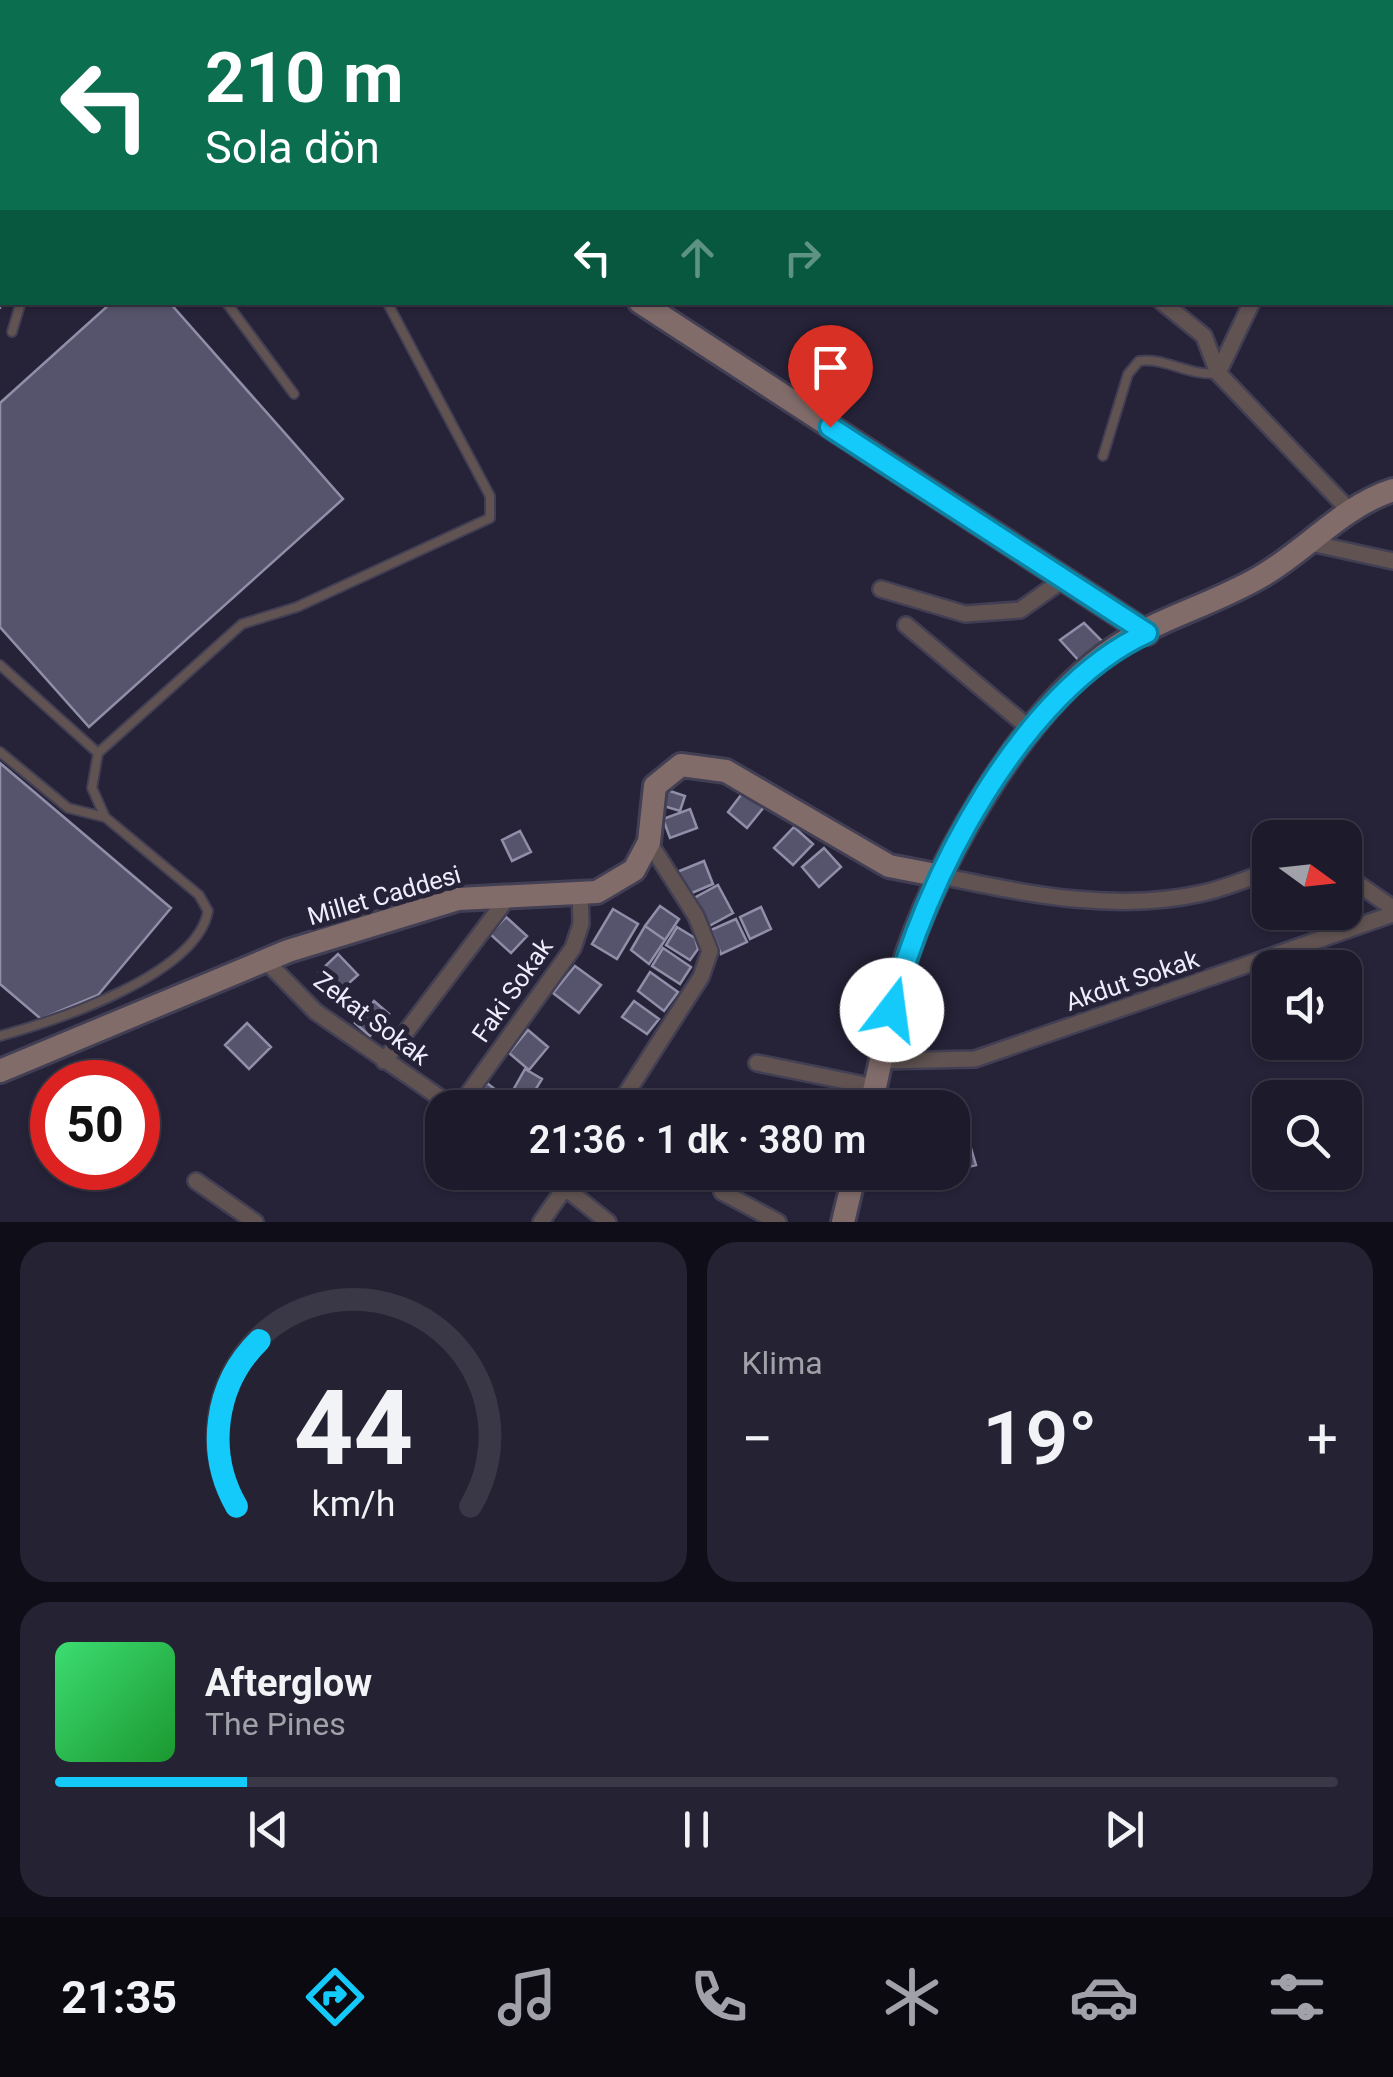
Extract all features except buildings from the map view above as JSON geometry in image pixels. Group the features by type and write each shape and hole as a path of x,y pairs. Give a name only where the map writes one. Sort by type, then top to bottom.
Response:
{"street":[{"path":"645,305 1067,577 1147,633"},
{"path":"1166,305 1204,336 1218,373 1350,511"},
{"path":"1218,373 1251,305"},
{"path":"875,1090 908,954 941,876 1030,728 1116,647 1262,576 1350,511 1393,490"},
{"path":"1306,542 1393,561"},
{"path":"881,590 965,614 984,613 1020,610 1067,577"},
{"path":"906,625 1030,728"},
{"path":"630,1090 702,977 710,950 696,916 649,842 655,786 680,765 726,771 889,866 1038,896 1120,904 1204,893 1252,877"},
{"name":"Millet Caddesi","path":"0,1071 266,961 458,898 597,892 634,870 649,842"},
{"path":"1362,888 1393,911"},
{"name":"Faki Sokak","path":"470,1090 573,948 580,924 580,892"},
{"path":"384,1061 509,896"},
{"name":"Akdut Sokak","path":"881,1061 976,1059 1393,911"},
{"name":"Zekat Sokak","path":"266,961 316,1012 429,1090"},
{"path":"756,1062 850,1090"},
{"path":"196,1181 255,1222"},
{"path":"541,1222 565,1190"},
{"path":"568,1190 608,1222"},
{"path":"843,1222 851,1190"},
{"path":"722,1192 778,1222"}],"lane":[{"path":"12,332 21,305"},
{"path":"228,305 294,394"},
{"path":"0,1036 131,986 188,950 204,930 208,910 199,896 105,817 92,788 98,753 242,624 297,607 490,518 490,496 389,305"},
{"path":"1103,456 1128,374 1139,361 1149,360 1202,375 1218,373"},
{"path":"0,666 98,753"},
{"path":"0,752 68,808 105,817"}],"route":[{"path":"830,427 1067,577 1147,633 1116,647 1056,699 1004,764 930,899 908,954 892,1010"}]}
